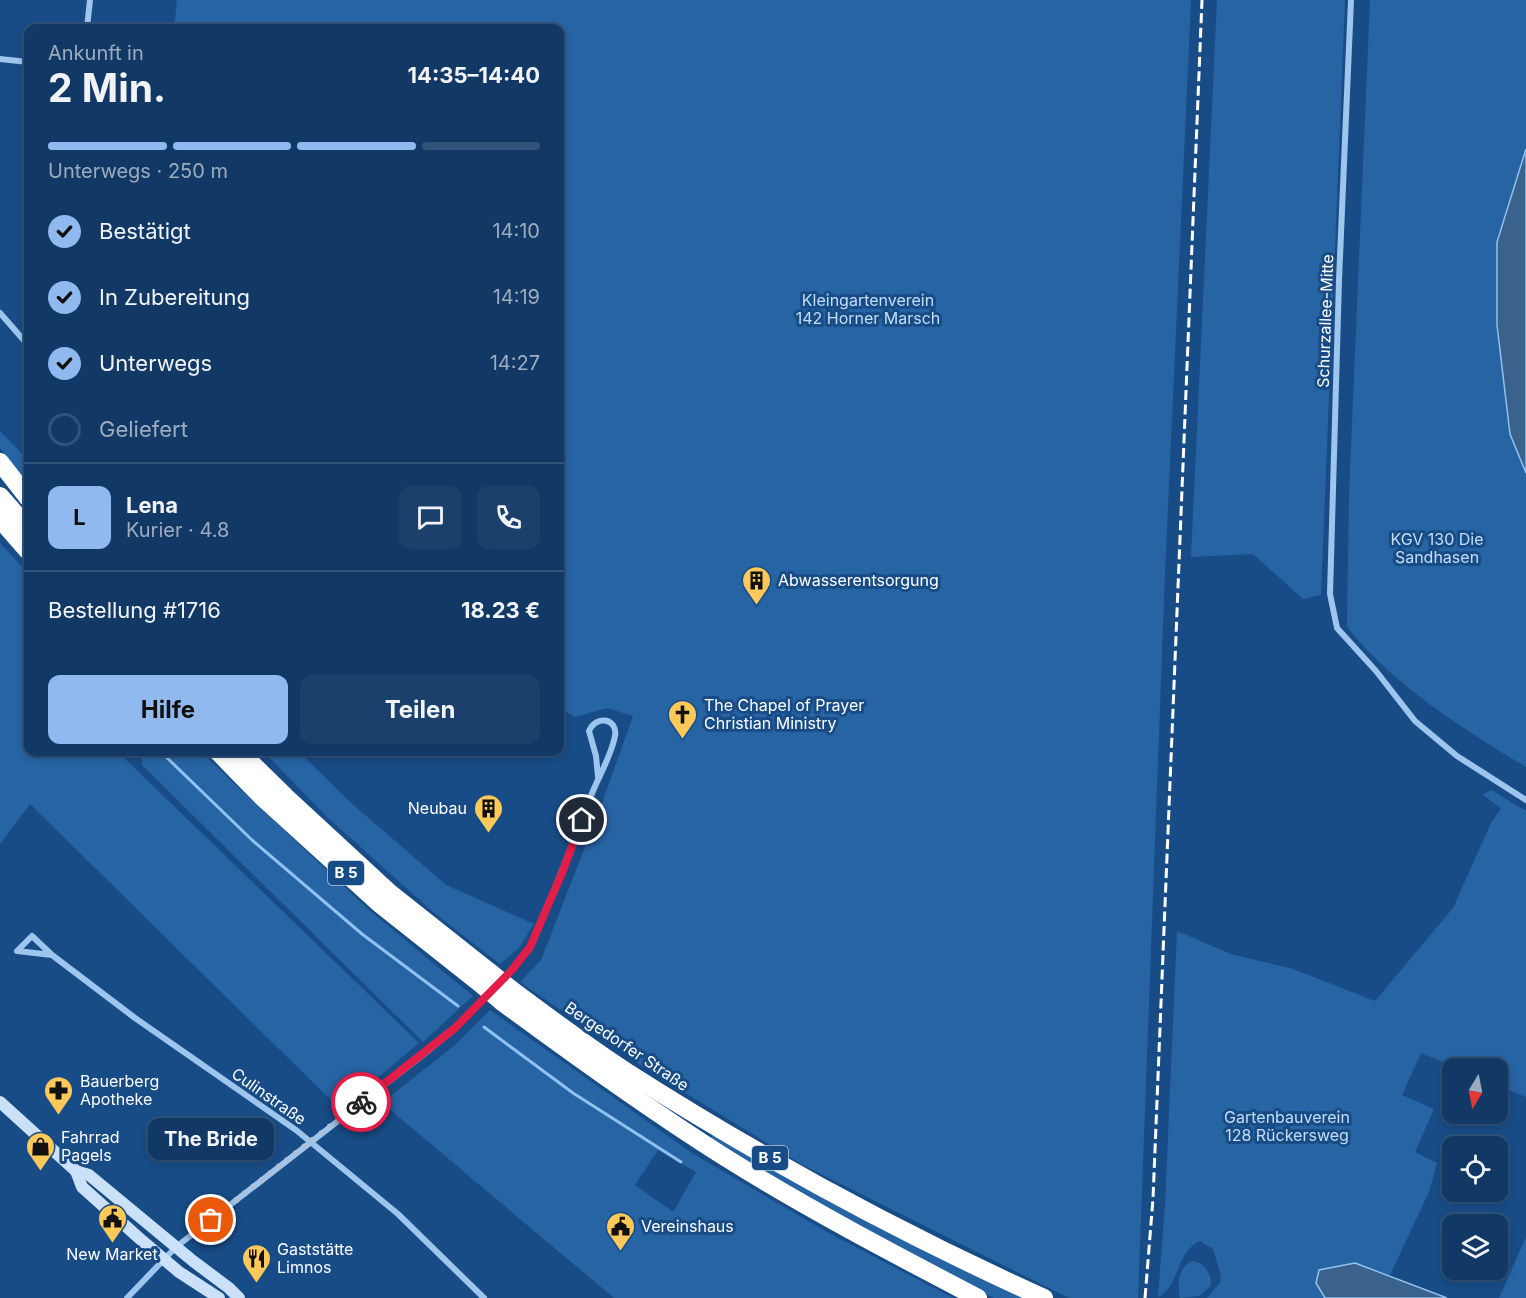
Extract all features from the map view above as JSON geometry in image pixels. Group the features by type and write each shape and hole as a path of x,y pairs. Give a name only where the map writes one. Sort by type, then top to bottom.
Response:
{"highway":[{"path":"0,462 24,493"},
{"path":"0,496 24,523"},
{"path":"0,519 24,546"},
{"name":"Bergedorfer Straße","path":"222,756 261,796 381,905 486,979"},
{"name":"Bergedorfer Straße","path":"244,756 286,798 486,979 618,1087 724,1157 867,1240 978,1298"},
{"name":"Bergedorfer Straße","path":"507,996 732,1137 883,1219 1044,1298"}],"main road":[{"path":"0,1102 76,1171 89,1175 239,1298"},
{"path":"76,1171 82,1187 180,1272 219,1298"}],"street":[{"path":"87,24 90,0"},
{"name":"Schurzallee-Mitte","path":"1351,0 1339,280 1330,594 1337,628 1376,671 1415,721 1457,756 1526,800"},
{"path":"0,59 24,62"},
{"path":"0,313 24,340"},
{"path":"127,1298 176,1247 455,1028 512,970 530,947 562,873 615,733 612,725 603,720 592,725 589,734 596,756 598,777"},
{"name":"Culinstraße","path":"52,955 17,951 32,936 52,955 168,1042 296,1130 398,1214 484,1298"}],"green space":[{"name":"Kleingartenverein 142 Horner Marsch","path":"177,0 1191,0 1165,572 1138,1298 1069,1298 801,1164 642,1066 520,982 541,960 601,806 633,716 607,708 575,717 564,711 564,24 174,24"},
{"path":"1217,0 1345,0 1321,595 1303,599 1253,554 1191,557"},
{"name":"KGV 130 Die Sandhasen","path":"1370,0 1526,0 1526,149 1497,242 1497,325 1510,434 1526,473 1526,767 1454,721 1407,687 1365,648 1347,627 1349,494"},
{"path":"0,431 24,456 24,479 0,448"},
{"path":"0,543 24,569 24,756 122,756 419,1043 340,1109 30,804 0,844"},
{"path":"141,756 205,756 369,910 473,996 423,1042 142,765"},
{"path":"268,756 303,756 349,801 446,885 534,924 519,948 500,964 433,912 326,816"},
{"name":"Gartenbauverein 128 Rückersweg","path":"1491,790 1526,811 1526,1097 1508,1090 1508,1058 1442,1058 1442,1062 1421,1053 1402,1095 1434,1109 1415,1152 1437,1163 1429,1192 1390,1275 1354,1263 1316,1283 1325,1298 1207,1298 1220,1283 1221,1276 1213,1249 1200,1241 1186,1253 1170,1286 1158,1297 1165,1205 1177,931 1231,954 1293,969 1375,1001 1453,908 1491,823 1501,808 1483,795"},
{"path":"490,1010 692,1153 827,1232 953,1298 614,1298 382,1103 456,1044","holes":["658,1150 696,1172 673,1212 635,1185"]},
{"path":"713,1134 1027,1298 994,1298 975,1289 815,1202 711,1139"},
{"path":"1526,1237 1526,1298 1499,1298"},
{"path":"1192,1261 1206,1269 1211,1286 1199,1296 1180,1298 1181,1272"}],"shaded area":[{"path":"1526,149 1526,473 1510,434 1497,325 1497,242"},
{"path":"1355,1263 1447,1298 1325,1298 1316,1283 1319,1270"}],"waterway":[{"path":"165,756 252,840 362,934 458,1006"},
{"path":"484,1027 573,1093 681,1162"}],"railway":[{"path":"1145,1298 1153,1199 1202,0"}],"way so far":[{"path":"211,1220 361,1102"}],"place":[{"name":"Abwasserentsorgung","path":"757,606"},
{"name":"The Chapel of Prayer Christian Ministry","path":"683,740"},
{"name":"Neubau","path":"488,834"},
{"name":"Bauerberg Apotheke","path":"59,1116"},
{"name":"Fahrrad Pagels","path":"40,1172"},
{"name":"The Bride","path":"211,1220"},
{"name":"New Market","path":"112,1244"},
{"name":"Vereinshaus","path":"620,1252"},
{"name":"Gaststätte Limnos","path":"256,1284"}],"route":[{"path":"361,1102 455,1028 512,970 530,947 582,820"}]}
